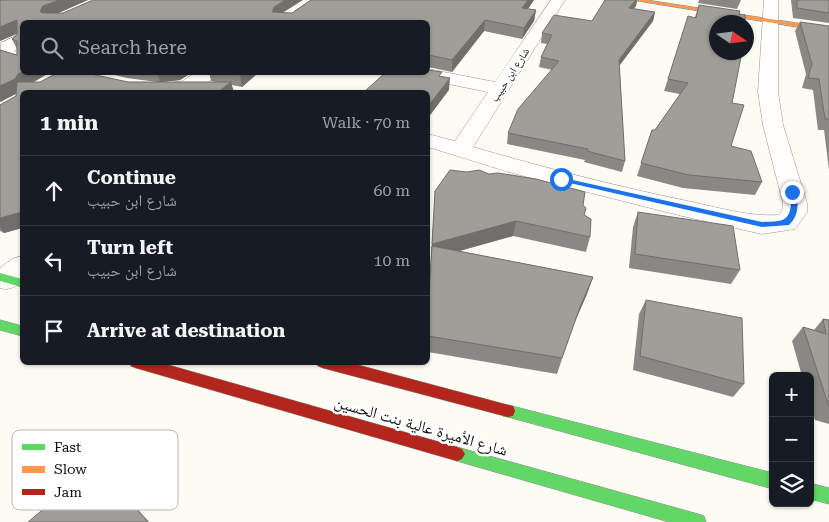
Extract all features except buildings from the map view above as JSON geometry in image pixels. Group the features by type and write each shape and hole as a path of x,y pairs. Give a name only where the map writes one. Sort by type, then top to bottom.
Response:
{"main road":[{"path":"635,0 771,10 829,30"},
{"path":"0,324 20,330"},
{"name":"شارع الأميرة عالية بنت الحسين","path":"147,365 698,522"},
{"path":"334,365 769,480"},
{"path":"814,492 829,496"}],"street":[{"name":"شارع ابن حبيب","path":"461,149 558,0"},
{"path":"430,141 520,168 678,207 762,224 786,223 794,212 794,203 773,125 768,92 771,10"},
{"path":"20,39 7,47 4,54 20,59"},
{"path":"429,75 500,89"},
{"path":"138,87 165,90 213,81"}],"traffic: fast":[{"path":"0,277 20,282"},
{"path":"0,325 20,330"},
{"path":"508,411 769,480"},
{"path":"457,454 698,522"},
{"path":"814,492 829,496"}],"traffic: slow":[{"path":"635,0 829,30"}],"traffic: jam":[{"path":"146,365 457,454"},
{"path":"334,365 508,411"}],"route":[{"path":"561,179 734,219 776,225 786,223 792,218 794,212 792,192"}]}
